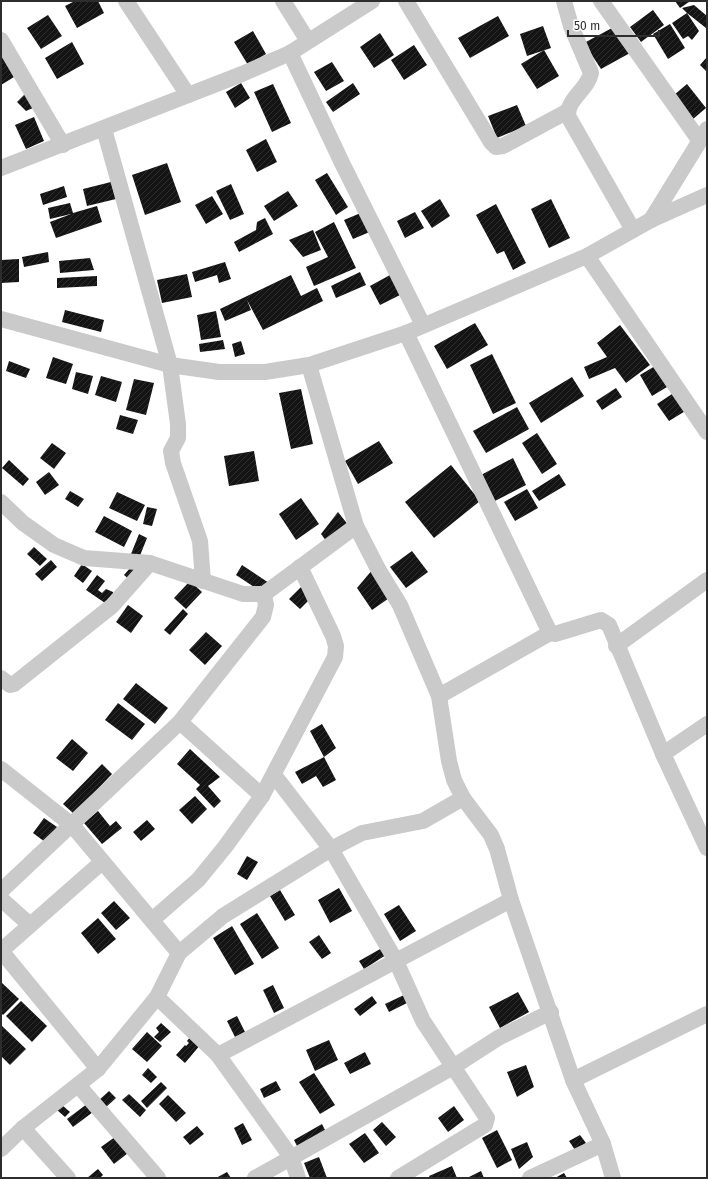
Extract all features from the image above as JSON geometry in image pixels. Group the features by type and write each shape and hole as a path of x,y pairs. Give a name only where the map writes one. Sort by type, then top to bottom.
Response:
{"street":[{"path":"126,1 188,95"},
{"path":"283,1 308,42"},
{"path":"1,168 104,129 290,53 372,1"},
{"path":"406,1 491,142 496,147 503,146 568,111 591,73 571,26 564,1"},
{"path":"601,1 703,135 651,220"},
{"path":"1,40 63,145"},
{"path":"290,53 343,165 423,325"},
{"path":"568,111 568,116 634,230"},
{"path":"104,129 170,365 178,424 178,438 172,451 173,463 200,541 203,581"},
{"path":"1,319 170,365 219,372 265,372 308,365 406,333 587,256 651,220 707,195"},
{"path":"587,256 706,429"},
{"path":"406,333 550,633"},
{"path":"308,365 356,526 378,569 400,605 439,696 449,761 454,780 463,798 491,835 497,849 511,900 551,1012 573,1080 603,1144 613,1178"},
{"path":"1,502 29,528 54,545 84,558 150,563 243,594 264,594 356,526"},
{"path":"1,678 10,685 14,684 112,606 150,563"},
{"path":"152,920 198,880 225,847 262,796 335,657 336,646 333,636 300,567"},
{"path":"616,646 707,580"},
{"path":"1,891 180,722 263,617 266,606 264,594"},
{"path":"439,696 550,633 555,634 601,620 609,625 616,646 663,754 707,848"},
{"path":"180,722 262,796"},
{"path":"663,754 707,724"},
{"path":"1,769 72,825 179,953"},
{"path":"274,775 331,849 396,961 423,1021 487,1118 485,1125 398,1178"},
{"path":"1,1149 23,1128 98,1069 157,997 179,953 223,916 331,849 371,830 423,821 463,798"},
{"path":"98,1069 2,950 4,946 102,862"},
{"path":"1,899 30,925"},
{"path":"218,1055 511,900"},
{"path":"157,997 218,1055 291,1157 298,1178"},
{"path":"255,1178 454,1067 498,1038 551,1012"},
{"path":"573,1080 707,1014"},
{"path":"78,1085 158,1178"},
{"path":"23,1128 68,1178"},
{"path":"530,1178 603,1144"}],"building":[{"path":"75,1 98,1 104,13 77,28 65,6"},
{"path":"675,1 688,1 689,2 680,8"},
{"path":"694,5 707,16 707,27 706,28 682,8"},
{"path":"653,10 664,25 641,42 630,27"},
{"path":"687,13 699,31 692,40 688,36 683,39 672,23"},
{"path":"48,15 62,36 41,49 27,28"},
{"path":"498,16 509,36 470,58 458,38"},
{"path":"670,24 685,48 668,59 653,34"},
{"path":"543,26 551,48 527,56 520,34"},
{"path":"612,28 630,53 601,69 584,43"},
{"path":"253,31 266,54 248,65 234,42"},
{"path":"380,33 394,55 374,68 360,47"},
{"path":"72,42 84,64 57,79 45,58"},
{"path":"414,45 427,65 404,80 391,60"},
{"path":"544,50 559,76 537,89 521,64"},
{"path":"2,56 14,77 1,85 1,57"},
{"path":"707,57 707,72 700,65"},
{"path":"332,62 344,81 326,91 314,72"},
{"path":"241,83 250,98 235,108 226,92"},
{"path":"353,83 360,94 333,112 326,102"},
{"path":"273,84 291,123 272,132 254,92"},
{"path":"687,84 706,108 693,119 674,95"},
{"path":"26,93 33,108 26,111 17,102"},
{"path":"517,105 526,126 497,138 488,116"},
{"path":"34,117 44,141 26,149 15,125"},
{"path":"266,139 277,162 257,172 246,150"},
{"path":"167,163 181,202 145,215 132,175"},
{"path":"327,173 348,207 336,215 315,180"},
{"path":"111,182 116,199 87,206 83,189"},
{"path":"231,184 244,214 230,220 216,191"},
{"path":"64,186 67,197 43,205 40,194"},
{"path":"288,191 298,206 274,221 264,206"},
{"path":"212,196 223,214 206,224 195,205"},
{"path":"440,199 450,216 432,228 421,211"},
{"path":"551,199 570,238 549,248 531,209"},
{"path":"70,203 73,213 97,206 102,222 56,238 50,222 71,214 50,219 48,208"},
{"path":"496,204 526,263 513,270 504,251 497,254 476,215"},
{"path":"363,212 372,231 353,239 344,220"},
{"path":"415,212 424,228 405,238 397,221"},
{"path":"265,218 273,234 239,252 234,242 256,230 257,222"},
{"path":"334,222 356,268 314,286 306,267 328,257 315,232"},
{"path":"313,230 321,250 303,257 289,240"},
{"path":"48,252 49,262 24,267 22,257"},
{"path":"90,258 94,270 60,273 59,261"},
{"path":"19,259 19,282 1,283 1,260"},
{"path":"225,262 231,279 219,283 217,275 195,282 192,272"},
{"path":"360,272 366,285 336,298 331,286"},
{"path":"187,274 192,297 162,303 157,280"},
{"path":"291,275 301,296 317,288 323,301 263,330 247,300 251,310 225,321 220,309"},
{"path":"390,275 400,295 380,305 370,286"},
{"path":"97,276 97,286 57,288 57,278"},
{"path":"65,310 104,320 101,332 62,322"},
{"path":"216,311 221,337 201,340 197,315"},
{"path":"475,323 488,345 447,369 434,346"},
{"path":"620,325 650,365 626,383 615,368 589,379 584,367 607,357 597,343"},
{"path":"223,340 225,349 200,352 199,344"},
{"path":"241,341 245,354 235,357 232,344"},
{"path":"492,354 516,403 493,414 470,365"},
{"path":"53,357 73,364 66,384 46,378"},
{"path":"9,361 30,369 26,378 6,371"},
{"path":"655,366 667,387 652,396 640,375"},
{"path":"76,372 93,376 88,394 72,389"},
{"path":"101,376 122,382 116,402 95,395"},
{"path":"572,377 584,396 541,423 529,403"},
{"path":"134,379 154,383 146,415 126,410"},
{"path":"616,388 622,397 602,410 596,401"},
{"path":"301,389 313,444 291,449 279,393"},
{"path":"675,392 687,410 669,421 657,404"},
{"path":"517,407 529,429 486,453 473,431"},
{"path":"120,415 138,420 133,434 116,429"},
{"path":"537,433 557,464 542,474 522,443"},
{"path":"379,441 393,463 358,484 345,461"},
{"path":"52,443 66,453 54,469 40,458"},
{"path":"254,451 259,481 229,486 224,456"},
{"path":"513,458 526,485 495,501 481,475"},
{"path":"9,460 29,479 23,486 2,468"},
{"path":"451,465 480,501 434,538 405,502"},
{"path":"49,472 59,485 45,495 36,482"},
{"path":"559,474 566,485 539,501 532,491"},
{"path":"527,489 538,508 515,521 504,502"},
{"path":"70,491 84,499 78,507 65,499"},
{"path":"117,492 145,505 137,521 109,508"},
{"path":"301,498 319,524 296,540 279,514"},
{"path":"147,507 157,509 152,526 143,524"},
{"path":"338,512 349,526 327,542 321,534"},
{"path":"104,516 132,531 124,547 95,532"},
{"path":"139,534 147,538 139,558 131,554"},
{"path":"34,547 47,559 40,566 27,554"},
{"path":"412,551 428,572 406,588 390,567"},
{"path":"51,560 57,567 42,581 35,574"},
{"path":"82,564 92,571 83,583 74,576"},
{"path":"242,565 269,583 260,591 236,575"},
{"path":"131,567 138,568 130,580 124,575"},
{"path":"373,569 392,596 372,610 357,588"},
{"path":"97,575 105,581 98,590 102,593 106,589 113,592 105,603 86,590"},
{"path":"190,581 202,592 186,609 174,598"},
{"path":"301,587 312,597 300,609 289,599"},
{"path":"128,605 143,616 131,633 116,622"},
{"path":"183,609 188,614 170,635 164,630"},
{"path":"206,632 222,646 205,665 189,650"},
{"path":"136,683 168,708 155,724 123,699"},
{"path":"118,703 145,724 132,740 105,720"},
{"path":"322,724 336,748 324,757 310,731"},
{"path":"72,739 88,753 73,771 56,758"},
{"path":"190,749 220,777 208,786 221,801 214,808 196,789 200,785 177,764"},
{"path":"324,757 336,780 323,787 316,776 302,784 295,772"},
{"path":"102,764 112,774 74,814 63,804"},
{"path":"195,796 207,809 192,824 179,810"},
{"path":"98,811 110,826 116,821 122,828 102,844 84,823"},
{"path":"44,818 57,827 45,842 33,833"},
{"path":"147,820 155,829 141,841 133,832"},
{"path":"247,856 258,862 247,880 237,874"},
{"path":"339,888 352,911 330,923 318,900"},
{"path":"280,890 295,915 285,921 270,896"},
{"path":"114,901 130,918 116,930 101,913"},
{"path":"399,905 416,931 400,941 384,914"},
{"path":"257,913 279,948 262,959 240,924"},
{"path":"98,918 116,939 98,954 81,933"},
{"path":"232,926 254,964 235,975 213,938"},
{"path":"319,935 331,953 322,959 309,942"},
{"path":"382,948 386,955 364,969 359,961"},
{"path":"1,982 19,999 3,1015 1,1013"},
{"path":"273,985 284,1008 274,1013 263,990"},
{"path":"518,992 529,1012 500,1028 489,1007"},
{"path":"404,995 407,1003 389,1012 385,1004"},
{"path":"372,996 377,1003 360,1016 354,1009"},
{"path":"21,1001 47,1026 32,1042 6,1016"},
{"path":"237,1016 245,1032 235,1037 227,1021"},
{"path":"161,1023 171,1032 160,1042 154,1037 159,1032 156,1028"},
{"path":"1,1025 26,1049 10,1065 1,1056"},
{"path":"147,1032 162,1046 147,1062 132,1049"},
{"path":"191,1036 201,1044 185,1063 176,1055 185,1045 186,1046 189,1043 187,1041"},
{"path":"329,1040 338,1060 315,1071 306,1050"},
{"path":"365,1052 371,1064 350,1074 344,1063"},
{"path":"526,1065 534,1087 517,1097 507,1072"},
{"path":"148,1068 157,1077 151,1083 142,1075"},
{"path":"314,1073 335,1105 320,1114 299,1082"},
{"path":"276,1081 281,1090 264,1098 260,1089"},
{"path":"161,1082 167,1088 147,1108 141,1101"},
{"path":"109,1091 116,1098 105,1108 98,1101"},
{"path":"129,1094 146,1110 140,1117 122,1100"},
{"path":"168,1095 186,1113 176,1122 159,1104"},
{"path":"87,1104 93,1112 73,1127 67,1119"},
{"path":"62,1105 70,1112 65,1117 57,1110"},
{"path":"454,1106 464,1120 448,1132 438,1118"},
{"path":"382,1122 396,1137 386,1146 373,1130"},
{"path":"243,1123 252,1140 242,1145 234,1128"},
{"path":"322,1124 326,1132 298,1148 294,1140"},
{"path":"197,1126 204,1134 190,1145 183,1137"},
{"path":"497,1130 512,1160 497,1168 482,1138"},
{"path":"365,1133 379,1153 364,1163 349,1144"},
{"path":"580,1135 586,1143 575,1150 569,1141"},
{"path":"115,1137 128,1153 114,1164 101,1147"},
{"path":"527,1142 533,1157 519,1169 511,1149"},
{"path":"319,1157 327,1178 310,1178 304,1163"},
{"path":"452,1166 457,1178 430,1178 429,1176"},
{"path":"98,1169 103,1175 100,1178 87,1178"},
{"path":"481,1171 484,1178 467,1178"},
{"path":"227,1172 231,1178 216,1178"},
{"path":"564,1173 567,1178 555,1178"}]}
